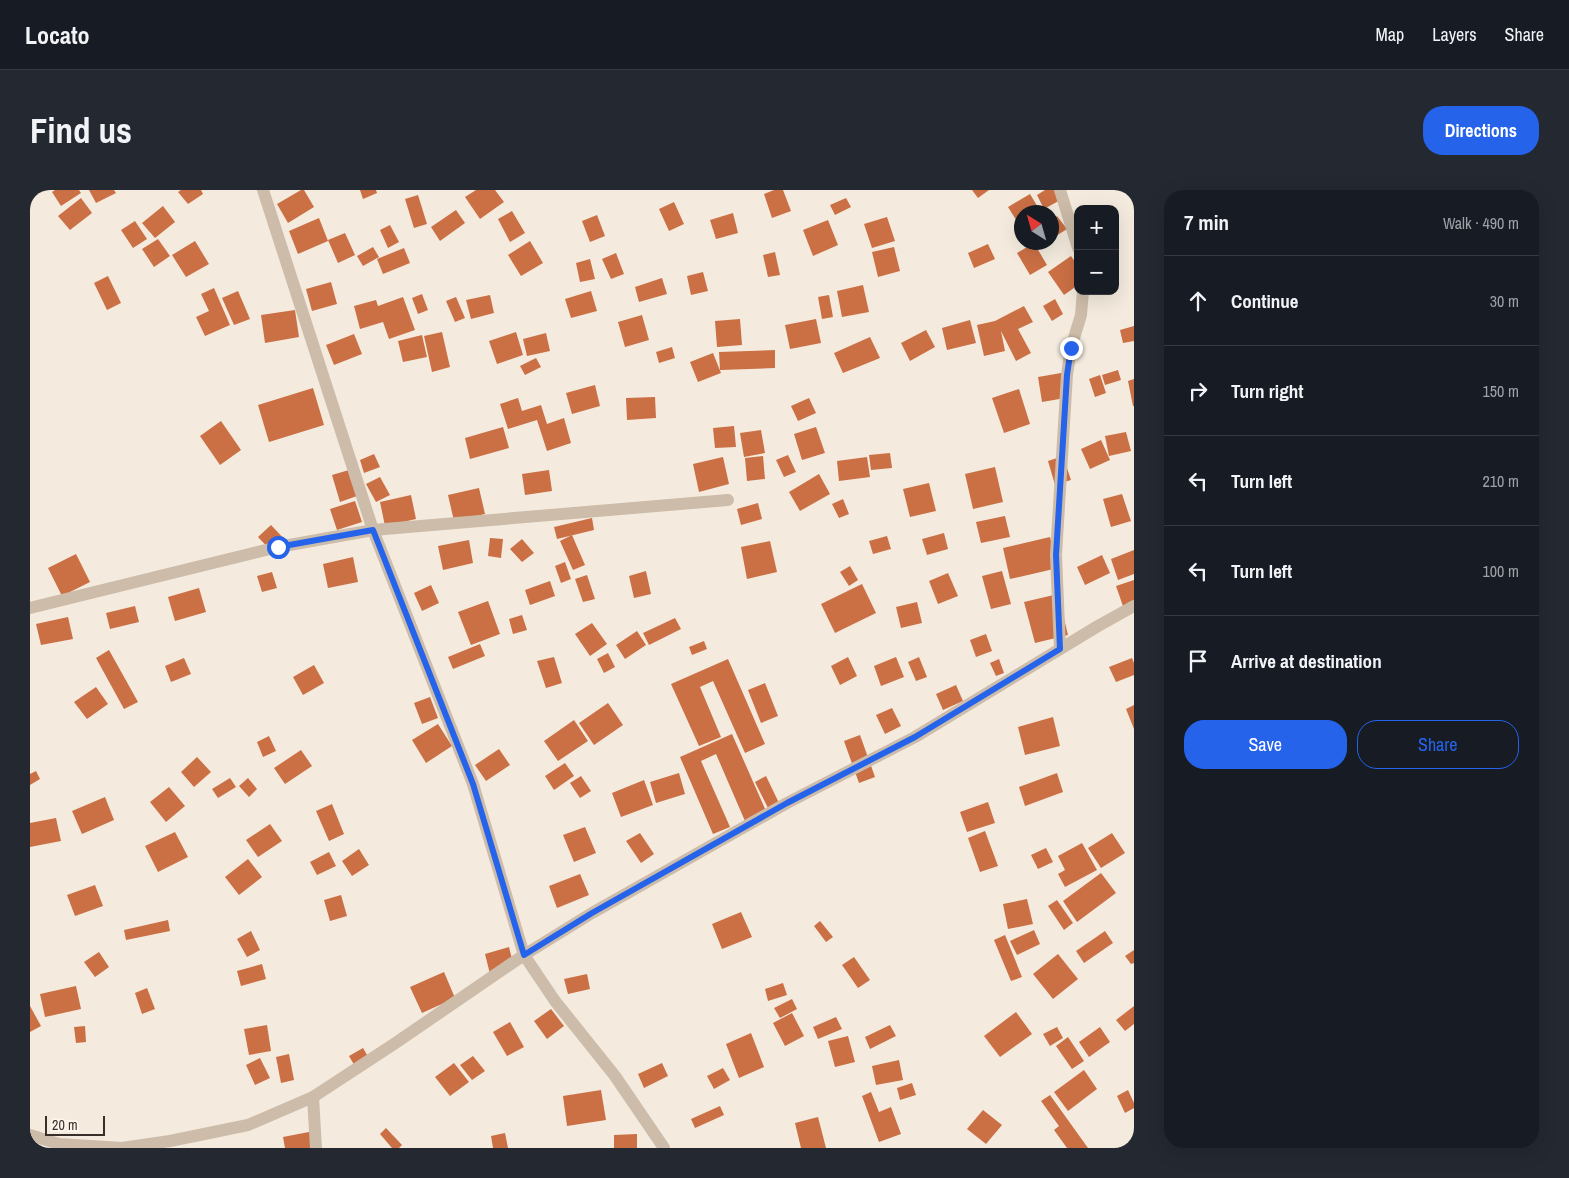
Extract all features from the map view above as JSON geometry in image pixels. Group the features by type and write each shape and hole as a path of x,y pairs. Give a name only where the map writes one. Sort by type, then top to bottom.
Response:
{"street":[{"path":"263,190 373,530 473,784 524,955 555,1000 614,1076 664,1148"},
{"path":"1060,190 1074,235"},
{"path":"1060,649 1056,555 1067,375 1071,348 1081,315 1083,295"},
{"path":"30,608 278,547 373,530 728,500"},
{"path":"30,1135 58,1144 122,1148 170,1141 248,1125 313,1097 524,955 592,913 770,812 915,737 1134,606"},
{"path":"313,1097 316,1148"}],"building":[{"path":"55,190 79,190 81,193 61,206 52,192"},
{"path":"89,190 114,190 116,193 96,203"},
{"path":"181,190 201,190 203,194 188,204 178,192"},
{"path":"304,190 314,207 288,223 277,204"},
{"path":"360,190 376,190 377,193 363,199"},
{"path":"476,190 495,190 504,202 480,219 465,197"},
{"path":"774,190 783,190 791,211 772,218 764,194"},
{"path":"972,190 989,190 978,198"},
{"path":"1045,190 1060,190 1064,198 1051,205 1042,205 1037,195"},
{"path":"1030,194 1037,205 1014,205 1014,217 1008,207"},
{"path":"418,195 427,224 414,228 405,199"},
{"path":"81,198 92,213 70,230 58,216"},
{"path":"846,198 851,207 835,215 830,205"},
{"path":"674,202 684,224 669,231 659,209"},
{"path":"163,206 175,222 155,238 142,223"},
{"path":"456,210 465,223 440,241 431,227"},
{"path":"512,211 525,233 510,242 498,219"},
{"path":"733,213 738,233 716,239 710,220"},
{"path":"597,215 605,236 590,242 582,221"},
{"path":"887,217 895,241 872,248 864,224"},
{"path":"319,218 328,241 298,254 289,231"},
{"path":"1059,219 1067,229 1059,234"},
{"path":"828,220 838,245 813,256 803,230"},
{"path":"135,221 147,239 133,248 121,230"},
{"path":"390,225 399,242 388,248 380,230"},
{"path":"345,233 355,255 338,263 328,240"},
{"path":"158,239 170,256 154,267 142,249"},
{"path":"195,241 209,264 186,277 172,255"},
{"path":"530,241 543,263 521,276 508,255"},
{"path":"988,244 995,259 974,268 968,253"},
{"path":"373,247 379,257 363,266 357,256"},
{"path":"894,247 900,271 878,277 872,252"},
{"path":"404,248 410,263 383,274 377,259"},
{"path":"1022,250 1038,250 1047,265 1030,275 1017,253"},
{"path":"775,252 780,275 768,277 763,255"},
{"path":"616,253 624,274 611,279 602,259"},
{"path":"1071,256 1074,260 1074,288 1064,295 1048,272"},
{"path":"590,259 595,279 580,282 576,263"},
{"path":"703,272 708,291 691,295 687,276"},
{"path":"108,276 121,303 107,310 94,283"},
{"path":"662,278 667,294 639,302 635,287"},
{"path":"331,282 337,304 312,311 306,289"},
{"path":"863,285 869,312 842,317 837,291"},
{"path":"214,288 230,325 205,336 196,317 209,311 201,294"},
{"path":"238,291 250,319 234,325 222,298"},
{"path":"591,291 597,311 571,318 565,299"},
{"path":"422,294 428,310 418,314 412,298"},
{"path":"490,295 494,313 471,319 466,300"},
{"path":"829,295 833,317 822,319 818,297"},
{"path":"403,297 415,330 389,339 383,322 360,329 354,306 376,300 378,306"},
{"path":"456,297 465,318 455,322 446,301"},
{"path":"1055,299 1063,314 1052,321 1043,306"},
{"path":"1024,306 1033,322 1018,329 1031,353 1016,361 1001,331 1005,351 984,356 977,325 995,321"},
{"path":"295,310 299,337 265,343 261,315"},
{"path":"642,315 649,340 625,347 618,322"},
{"path":"740,319 742,345 717,347 715,321"},
{"path":"816,319 821,343 790,349 785,325"},
{"path":"970,320 976,343 947,350 942,328"},
{"path":"1134,326 1134,341 1123,343 1120,330"},
{"path":"926,330 935,347 910,361 901,343"},
{"path":"442,332 450,367 432,372 424,336"},
{"path":"516,332 523,355 497,364 489,341"},
{"path":"546,333 550,351 527,356 523,339"},
{"path":"354,334 362,354 334,365 326,345"},
{"path":"422,335 427,357 403,362 398,341"},
{"path":"870,337 880,358 843,373 834,353"},
{"path":"672,347 675,358 659,363 656,352"},
{"path":"775,350 775,368 720,370 719,352"},
{"path":"713,353 721,373 698,382 690,362"},
{"path":"536,358 541,367 525,375 520,366"},
{"path":"1118,370 1121,380 1105,385 1102,375"},
{"path":"1067,372 1071,397 1042,402 1038,377"},
{"path":"1100,375 1106,393 1095,397 1089,379"},
{"path":"1134,379 1134,406 1133,406 1128,381"},
{"path":"595,385 600,406 572,414 566,393"},
{"path":"313,388 324,425 269,442 258,405"},
{"path":"1019,389 1030,424 1004,433 992,398"},
{"path":"655,397 656,418 627,420 626,398"},
{"path":"518,398 522,411 541,405 547,424 564,418 571,443 547,451 537,420 508,429 500,404"},
{"path":"809,398 816,413 798,421 791,406"},
{"path":"221,421 241,450 220,465 200,436"},
{"path":"734,426 736,447 715,448 713,428"},
{"path":"503,427 509,448 470,459 465,438"},
{"path":"816,427 825,453 802,460 794,434"},
{"path":"761,430 765,453 744,457 740,433"},
{"path":"1126,432 1131,451 1109,456 1105,436"},
{"path":"1101,440 1110,460 1090,469 1081,449"},
{"path":"890,453 892,468 871,470 869,455"},
{"path":"374,454 380,467 364,473 360,460"},
{"path":"788,455 796,472 784,477 776,460"},
{"path":"763,456 765,479 747,481 745,458"},
{"path":"1063,456 1071,480 1055,485 1048,461"},
{"path":"723,457 729,484 699,492 693,464"},
{"path":"867,457 870,477 839,481 837,461"},
{"path":"995,467 1003,502 973,509 965,474"},
{"path":"349,470 357,496 340,502 332,475"},
{"path":"549,470 552,491 525,495 522,474"},
{"path":"819,474 830,494 800,511 789,492"},
{"path":"380,477 390,495 376,502 366,484"},
{"path":"929,483 936,511 910,517 903,489"},
{"path":"479,488 485,514 454,521 448,495"},
{"path":"1122,494 1131,521 1111,527 1103,499"},
{"path":"411,495 416,519 385,526 380,502"},
{"path":"843,499 849,514 839,518 832,504"},
{"path":"355,501 362,522 337,530 330,509"},
{"path":"758,503 762,519 741,525 737,509"},
{"path":"1005,516 1010,537 981,543 976,522"},
{"path":"592,518 594,530 557,539 554,527"},
{"path":"271,525 288,543 275,555 258,537"},
{"path":"944,533 948,549 927,555 922,539"},
{"path":"572,535 585,565 573,570 560,541"},
{"path":"887,536 891,549 873,554 869,541"},
{"path":"1050,537 1058,568 1010,579 1003,548"},
{"path":"490,538 503,539 501,558 488,556"},
{"path":"522,539 534,553 522,562 510,549"},
{"path":"469,540 473,563 443,570 438,546"},
{"path":"770,541 777,572 747,579 741,547"},
{"path":"1134,550 1134,574 1118,580 1111,559"},
{"path":"76,554 90,582 62,596 48,568"},
{"path":"1102,555 1110,573 1085,585 1077,567"},
{"path":"353,557 358,582 328,588 323,564"},
{"path":"565,562 571,579 561,583 555,566"},
{"path":"850,566 858,580 849,586 840,572"},
{"path":"646,571 651,594 634,598 629,576"},
{"path":"1002,571 1011,604 991,609 982,576"},
{"path":"272,572 277,588 262,592 257,576"},
{"path":"948,573 958,596 938,604 929,581"},
{"path":"587,575 595,599 583,602 575,579"},
{"path":"1134,580 1134,606 1124,609 1116,586"},
{"path":"550,581 555,596 530,605 525,590"},
{"path":"862,584 876,613 835,633 821,604"},
{"path":"431,585 439,603 422,611 414,593"},
{"path":"199,588 206,612 175,621 168,597"},
{"path":"1058,594 1068,635 1035,643 1024,602"},
{"path":"488,601 500,634 471,645 458,612"},
{"path":"917,602 922,623 901,628 896,607"},
{"path":"135,606 139,622 110,629 106,613"},
{"path":"522,615 527,630 513,634 509,619"},
{"path":"68,617 73,639 41,645 36,624"},
{"path":"675,618 681,629 649,645 643,633"},
{"path":"592,623 607,644 590,656 575,634"},
{"path":"637,631 646,645 625,659 616,645"},
{"path":"986,634 992,651 976,657 970,640"},
{"path":"704,641 707,649 692,655 689,647"},
{"path":"480,644 485,656 453,669 448,657"},
{"path":"109,650 138,702 124,709 96,658"},
{"path":"608,653 615,667 604,673 597,659"},
{"path":"554,657 562,683 546,688 537,661"},
{"path":"848,657 857,676 840,685 831,666"},
{"path":"896,657 904,677 881,686 874,666"},
{"path":"919,657 927,677 916,681 908,662"},
{"path":"184,658 191,674 171,682 165,666"},
{"path":"1132,658 1134,675 1116,682 1109,667"},
{"path":"728,659 765,744 745,753 713,681 700,687 721,737 699,746 671,684"},
{"path":"999,659 1004,673 996,676 990,663"},
{"path":"314,665 324,683 303,695 293,677"},
{"path":"765,683 778,716 761,723 748,690"},
{"path":"956,685 963,701 943,710 936,694"},
{"path":"96,687 108,704 87,719 74,702"},
{"path":"430,697 438,718 422,724 414,703"},
{"path":"608,703 623,725 594,745 579,723"},
{"path":"1134,705 1134,729 1126,709"},
{"path":"892,708 901,726 885,734 876,715"},
{"path":"1053,717 1060,746 1025,755 1018,727"},
{"path":"574,720 588,741 558,761 544,741"},
{"path":"438,724 452,746 426,763 412,740"},
{"path":"732,734 766,811 745,821 716,754 701,761 730,827 713,834 680,757"},
{"path":"860,735 875,777 859,783 844,741"},
{"path":"269,736 276,751 263,757 257,742"},
{"path":"499,749 510,765 486,781 475,765"},
{"path":"301,750 312,766 285,784 274,768"},
{"path":"197,757 211,772 194,787 181,772"},
{"path":"565,763 574,776 554,790 545,776"},
{"path":"36,771 40,779 30,785 30,774"},
{"path":"679,773 685,794 656,803 650,782"},
{"path":"1057,773 1063,792 1025,806 1019,787"},
{"path":"581,776 591,791 580,798 570,783"},
{"path":"766,776 779,803 768,808 755,782"},
{"path":"230,778 236,787 218,798 212,789"},
{"path":"248,778 257,789 249,797 239,786"},
{"path":"644,780 653,805 621,817 612,793"},
{"path":"169,787 185,806 166,822 150,802"},
{"path":"105,797 114,820 82,834 72,811"},
{"path":"988,802 995,823 967,832 960,812"},
{"path":"332,804 344,834 329,841 316,811"},
{"path":"56,818 61,841 30,847 30,823"},
{"path":"270,824 282,841 258,857 246,840"},
{"path":"585,827 596,853 574,862 563,835"},
{"path":"985,831 998,866 980,872 968,838"},
{"path":"175,832 188,857 158,872 145,846"},
{"path":"640,833 654,854 641,863 626,841"},
{"path":"1112,833 1125,853 1101,868 1088,848"},
{"path":"1082,843 1097,870 1065,887 1058,874 1065,870 1058,856"},
{"path":"1046,848 1053,862 1038,869 1031,855"},
{"path":"359,849 369,865 352,876 342,861"},
{"path":"329,852 336,866 317,875 310,862"},
{"path":"248,859 262,877 239,895 225,877"},
{"path":"1101,873 1116,893 1077,922 1063,901"},
{"path":"580,874 589,895 557,908 549,886"},
{"path":"95,885 103,906 75,916 67,895"},
{"path":"341,895 347,916 330,921 324,900"},
{"path":"1027,899 1033,924 1008,929 1003,904"},
{"path":"1057,900 1073,923 1064,930 1048,906"},
{"path":"741,912 752,937 722,949 712,924"},
{"path":"168,920 170,931 126,940 124,930"},
{"path":"820,921 833,937 826,942 814,926"},
{"path":"1034,930 1040,944 1017,955 1010,941"},
{"path":"251,931 260,950 247,957 237,939"},
{"path":"1105,931 1113,943 1084,963 1076,951"},
{"path":"1005,935 1022,977 1011,981 994,940"},
{"path":"509,947 514,967 490,974 485,954"},
{"path":"1134,950 1134,963 1131,964 1125,956"},
{"path":"99,952 109,967 95,977 84,962"},
{"path":"1058,954 1078,979 1053,999 1033,974"},
{"path":"854,957 870,980 858,988 842,965"},
{"path":"262,964 266,979 241,986 237,971"},
{"path":"444,972 455,998 422,1013 410,987"},
{"path":"587,974 590,989 568,994 564,979"},
{"path":"783,983 787,995 768,1001 765,989"},
{"path":"76,986 81,1009 45,1017 40,994"},
{"path":"147,988 155,1009 142,1014 135,993"},
{"path":"792,999 797,1009 780,1018 774,1008"},
{"path":"30,1006 41,1026 30,1032"},
{"path":"1134,1006 1134,1024 1125,1031 1116,1020"},
{"path":"551,1009 564,1026 547,1039 534,1021"},
{"path":"1016,1012 1032,1034 1000,1057 984,1036"},
{"path":"792,1013 804,1036 785,1046 773,1023"},
{"path":"836,1017 842,1029 818,1039 813,1027"},
{"path":"510,1022 524,1047 507,1056 493,1032"},
{"path":"267,1025 271,1051 249,1055 244,1029"},
{"path":"890,1025 896,1036 870,1049 865,1037"},
{"path":"85,1026 86,1042 76,1043 74,1027"},
{"path":"1057,1027 1063,1038 1050,1046 1043,1034"},
{"path":"1100,1027 1110,1042 1089,1057 1079,1042"},
{"path":"751,1033 764,1067 739,1078 726,1044"},
{"path":"848,1036 855,1062 835,1067 828,1041"},
{"path":"1068,1037 1084,1061 1072,1069 1056,1046"},
{"path":"363,1048 370,1060 356,1068 349,1056"},
{"path":"289,1054 294,1080 281,1083 276,1057"},
{"path":"473,1056 485,1071 472,1080 460,1065"},
{"path":"260,1058 270,1078 255,1085 246,1065"},
{"path":"899,1060 903,1080 876,1085 872,1066"},
{"path":"454,1063 469,1082 450,1096 435,1077"},
{"path":"662,1063 668,1076 644,1088 638,1074"},
{"path":"723,1068 730,1080 714,1089 707,1076"},
{"path":"1084,1070 1097,1089 1068,1111 1054,1092"},
{"path":"912,1083 916,1095 900,1100 897,1088"},
{"path":"601,1090 606,1120 567,1126 563,1096"},
{"path":"1128,1090 1134,1103 1134,1108 1125,1113 1117,1096"},
{"path":"871,1092 879,1112 891,1107 901,1134 879,1142 862,1096"},
{"path":"1050,1095 1088,1148 1067,1148 1054,1130 1059,1126 1041,1101"},
{"path":"720,1106 724,1115 695,1128 691,1119"},
{"path":"983,1110 1002,1125 986,1144 967,1129"},
{"path":"818,1117 826,1148 801,1148 795,1123"},
{"path":"386,1128 402,1145 399,1148 392,1148 380,1134"},
{"path":"314,1131 318,1148 285,1148 283,1137"},
{"path":"505,1133 508,1148 493,1148 491,1136"},
{"path":"637,1134 637,1148 614,1148 614,1135"}],"route":[{"path":"278,547 373,530 473,784 524,955 592,913 787,803 915,737 1060,649 1056,555 1067,375 1071,348"}]}
